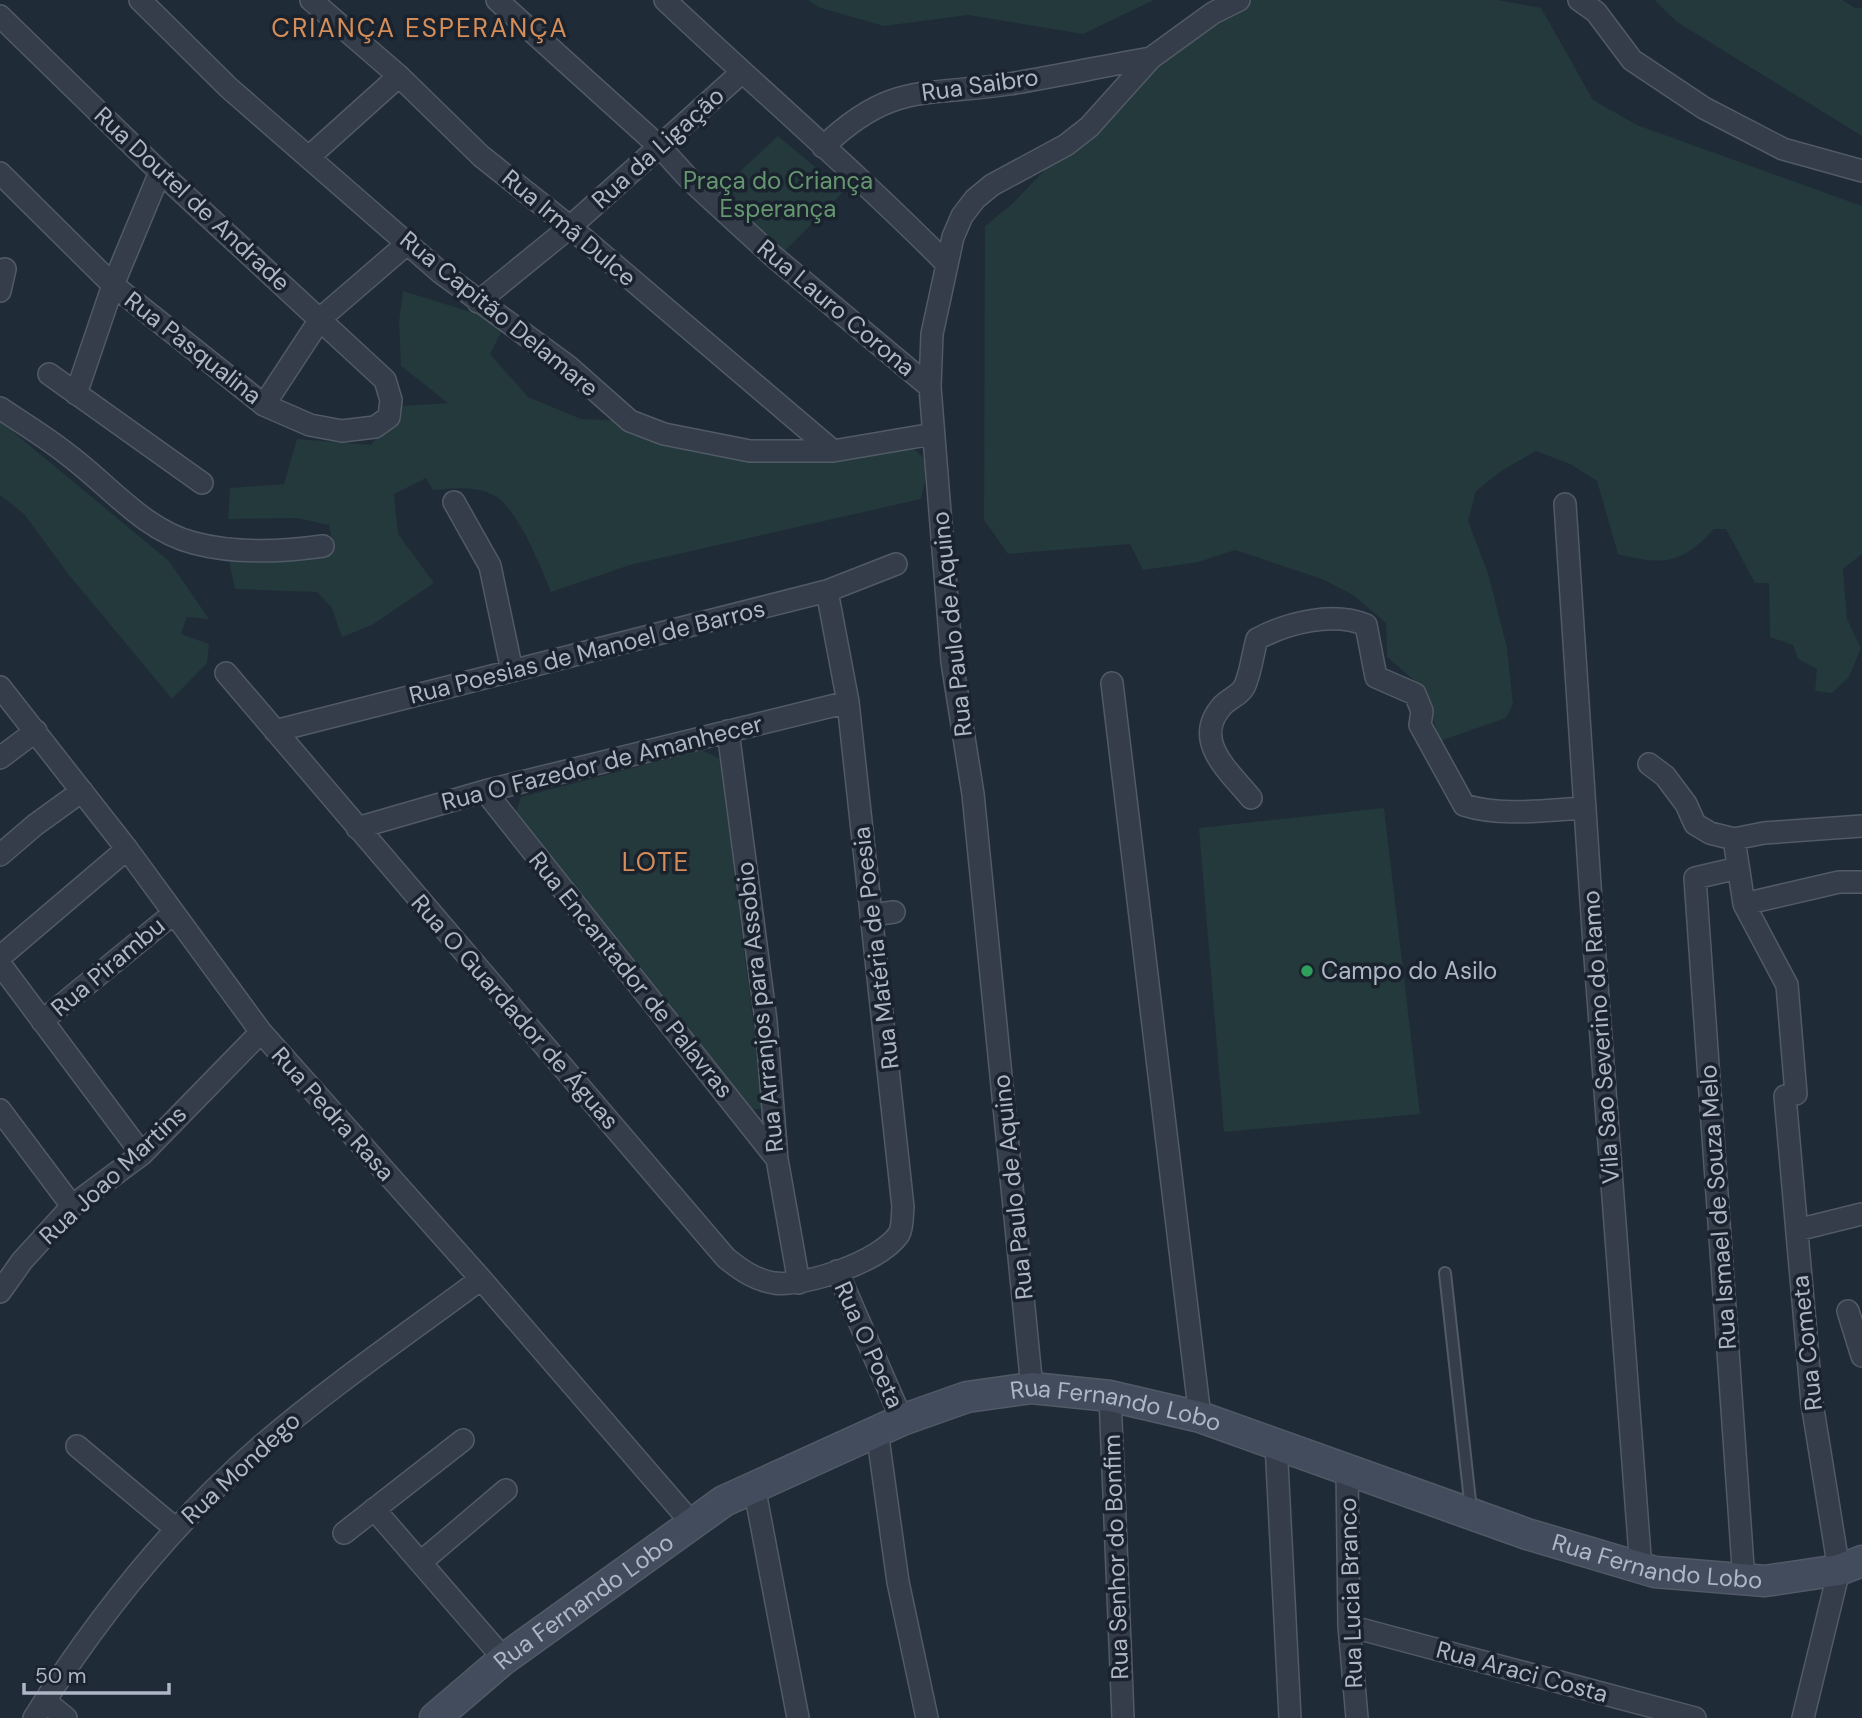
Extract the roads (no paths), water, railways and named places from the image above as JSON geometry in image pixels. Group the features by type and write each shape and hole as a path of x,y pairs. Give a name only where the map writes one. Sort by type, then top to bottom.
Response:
{"main road":[{"name":"Rua Fernando Lobo","path":"435,1718 504,1659 691,1522 754,1486 890,1425 967,1397 1032,1388 1110,1396 1200,1417 1527,1534 1641,1569 1765,1581 1851,1566"}],"street":[{"name":"Rua Capitão Delamare","path":"140,0 229,88 408,243 478,302 569,367 630,421 664,434 750,451 833,451 933,434"},
{"name":"Rua Irmã Dulce","path":"311,0 399,76 481,156 570,227 833,451"},
{"name":"Rua Lauro Corona","path":"498,0 661,148 690,180 773,256 930,387"},
{"path":"665,0 945,262"},
{"name":"Rua Paulo de Aquino","path":"1032,1388 973,794 952,662 930,387 932,334 945,262 962,216 975,199 992,186 1041,161 1089,127 1151,58 1213,13 1239,0"},
{"path":"1590,4 1632,60 1703,108 1783,149 1862,171"},
{"name":"Rua Doutel de Andrade","path":"0,16 160,172 385,380"},
{"name":"Rua Saibro","path":"823,147 861,114 884,102 908,95 1008,84 1151,58"},
{"name":"Rua da Ligação","path":"478,302 661,148 741,73"},
{"path":"310,156 399,76"},
{"path":"76,394 113,285 160,172"},
{"name":"Rua Pasqualina","path":"0,173 113,285 264,405 310,425 341,431 375,427 389,417 391,400 385,380"},
{"path":"264,405 321,318 408,243"},
{"path":"0,291 5,269"},
{"path":"49,374 202,483"},
{"path":"0,408 68,454 157,527 193,543 241,550 290,551 323,547"},
{"path":"454,502 490,566 512,671"},
{"name":"Vila Sao Severino do Ramo","path":"1566,504 1585,807 1641,1569"},
{"name":"Rua Poesias de Manoel de Barros","path":"275,731 827,591 896,564"},
{"name":"Rua Matéria de Poesia","path":"827,591 848,702 904,1207 901,1231 888,1246 837,1271"},
{"path":"1251,798 1218,758 1210,740 1210,723 1224,704 1244,688 1256,639 1275,630 1348,617 1366,625 1376,677 1415,694 1422,712 1420,725 1464,805 1477,809 1529,810 1585,807"},
{"name":"Rua O Guardador de Águas","path":"226,673 726,1258 748,1275 774,1283 800,1283 837,1271"},
{"path":"1112,683 1200,1417"},
{"name":"Rua Pedra Rasa","path":"0,687 127,849 261,1032 481,1279 691,1522"},
{"name":"Rua O Fazedor de Amanhecer","path":"357,828 485,791 848,702"},
{"name":"Rua Arranjos para Assobio","path":"728,731 766,1021 777,1159 800,1283"},
{"path":"0,758 36,732"},
{"path":"1649,764 1665,776 1686,804 1695,824 1710,833 1734,839 1764,833 1862,826"},
{"path":"0,855 35,825 82,791"},
{"name":"Rua Encantador de Palavras","path":"485,791 777,1159"},
{"path":"1734,839 1744,904 1839,882 1862,881"},
{"path":"0,957 127,849"},
{"name":"Rua Ismael de Souza Melo","path":"1738,868 1695,878 1744,1581"},
{"name":"Rua Cometa","path":"1744,904 1787,985 1796,1094 1785,1096 1812,1402 1851,1566"},
{"path":"872,915 894,912"},
{"name":"Rua Pirambu","path":"42,1021 174,913"},
{"path":"0,964 142,1154"},
{"name":"Rua Joao Martins","path":"0,1292 22,1261 72,1206 142,1154 261,1032"},
{"path":"0,1110 72,1206"},
{"path":"1797,1230 1862,1214"},
{"name":"Rua O Poeta","path":"837,1271 890,1425 898,1582 927,1718"},
{"name":"Rua Mondego","path":"66,1718 39,1709 176,1528 259,1448 304,1410 481,1279"},
{"path":"1848,1311 1862,1356"},
{"name":"Rua Senhor do Bonfim","path":"1110,1396 1123,1718"},
{"path":"344,1533 463,1440"},
{"path":"1276,1443 1290,1718"},
{"path":"77,1446 176,1528"},
{"name":"Rua Lucia Branco","path":"1347,1469 1349,1626 1357,1718"},
{"path":"754,1486 798,1718"},
{"path":"421,1562 506,1490"},
{"path":"374,1509 504,1659"},
{"path":"1803,1718 1851,1566"},
{"name":"Rua Araci Costa","path":"1349,1626 1695,1718"}],"lane":[{"path":"1445,1273 1471,1512"}],"place":[{"name":"Campo do Asilo","path":"1307,971"}],"district":[{"name":"CRIANÇA ESPERANÇA","path":"420,28"},
{"name":"LOTE","path":"656,862"}],"park label":[{"name":"Praça do Criança Esperança","path":"778,195"}]}
